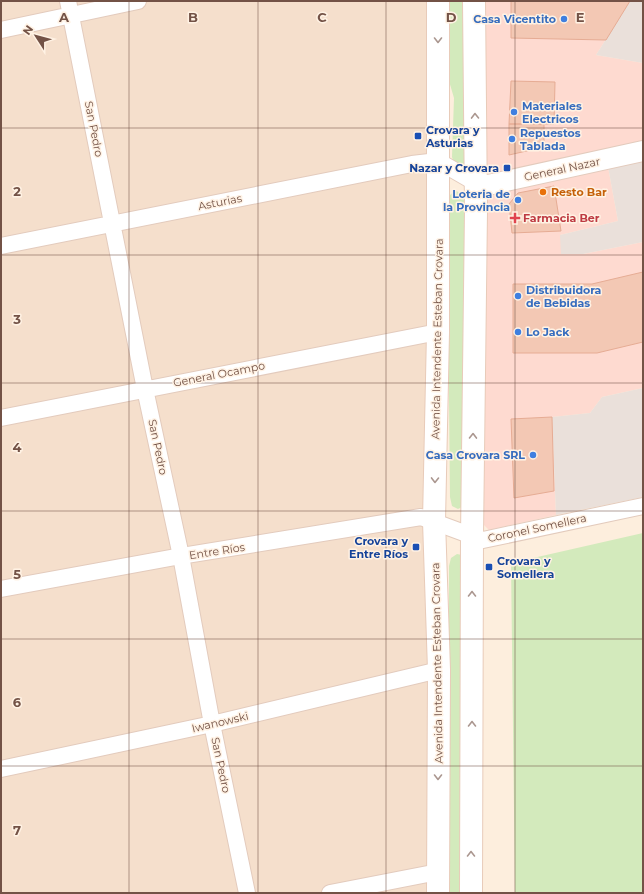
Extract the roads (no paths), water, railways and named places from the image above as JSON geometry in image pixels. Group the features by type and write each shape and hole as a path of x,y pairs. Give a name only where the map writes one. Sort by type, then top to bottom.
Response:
{"main road":[{"name":"Avenida Intendente Esteban Crovara","path":"438,1 438,332 434,521 439,670 438,893"},
{"path":"471,893 472,536 476,183 474,1"}],"street":[{"path":"1,30 70,8 138,1"},
{"name":"San Pedro","path":"70,8 112,224 181,556 212,724 247,893"},
{"name":"General Nazar","path":"476,183 488,185 643,151"},
{"path":"438,160 476,183"},
{"name":"Asturias","path":"1,246 438,160"},
{"name":"General Ocampo","path":"1,418 146,388 438,332"},
{"name":"Coronel Somellera","path":"434,521 484,540 643,506"},
{"name":"Entre Ríos","path":"1,589 181,556 421,518 434,521"},
{"name":"Iwanowski","path":"1,769 212,724 439,670"},
{"path":"330,893 438,872"}],"place":[{"name":"Casa Vicentito","path":"564,19"},
{"name":"Materiales Electricos","path":"514,112"},
{"name":"Crovara y Asturias","path":"418,136"},
{"name":"Repuestos Tablada","path":"512,139"},
{"name":"Nazar y Crovara","path":"507,168"},
{"name":"Resto Bar","path":"543,192"},
{"name":"Loteria de la Provincia","path":"518,200"},
{"name":"Farmacia Ber","path":"515,218"},
{"name":"Distribuidora de Bebidas","path":"518,296"},
{"name":"Lo Jack","path":"518,332"},
{"name":"Casa Crovara SRL","path":"533,455"},
{"name":"Crovara y Entre Ríos","path":"416,547"},
{"name":"Crovara y Somellera","path":"489,567"}]}
